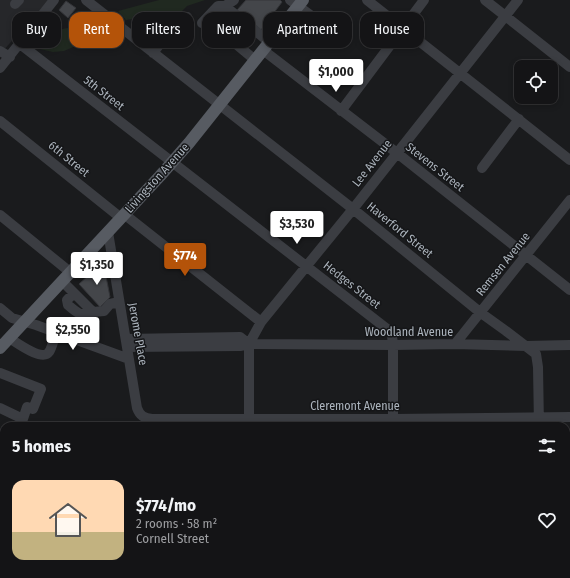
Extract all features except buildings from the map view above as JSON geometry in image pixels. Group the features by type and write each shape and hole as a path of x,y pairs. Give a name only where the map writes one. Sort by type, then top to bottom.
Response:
{"main road":[{"name":"Livingston Avenue","path":"290,12 297,2"},
{"name":"Livingston Avenue","path":"0,348 189,143 264,48"}],"street":[{"path":"45,12 54,0"},
{"name":"Haverford Street","path":"86,0 353,209 481,313 536,354 538,367 539,422"},
{"path":"212,12 218,6 225,6 234,0"},
{"path":"367,0 382,12"},
{"path":"415,12 424,0"},
{"path":"485,0 570,67"},
{"name":"Lee Avenue","path":"249,344 260,322 353,209 518,0"},
{"path":"297,2 309,12"},
{"name":"Stevens Street","path":"225,6 263,43"},
{"path":"424,45 570,160"},
{"path":"0,68 17,48"},
{"name":"5th Street","path":"25,48 172,162"},
{"path":"153,53 157,48"},
{"path":"241,48 255,60"},
{"name":"Stevens Street","path":"268,48 341,111 397,153 570,290"},
{"path":"341,111 388,48"},
{"path":"0,51 10,57"},
{"path":"482,168 519,119"},
{"name":"6th Street","path":"0,121 260,322"},
{"name":"Hedges Street","path":"172,162 391,332 393,345"},
{"name":"Remsen Avenue","path":"455,344 570,200"},
{"path":"0,215 70,272"},
{"name":"Jerome Place","path":"108,232 137,408 141,416"},
{"path":"62,281 93,312 104,311 110,304 119,302"},
{"path":"0,308 12,318 129,359"},
{"path":"9,338 25,348 43,355 50,352 56,333"},
{"name":"Woodland Avenue","path":"126,343 240,337 249,344 570,345"},
{"path":"249,344 249,422"},
{"path":"393,345 393,422"},
{"path":"0,373 41,389 33,409 27,407 23,419 0,408"},
{"name":"Cleremont Avenue","path":"141,416 144,418 176,422"},
{"name":"Cleremont Avenue","path":"321,422 539,422 570,417"}],"shaded area":[{"path":"0,0 49,0 38,12 12,12 12,41 0,54"},
{"path":"159,0 205,0 187,6 181,12 132,12 132,19 126,20 124,18 124,12 118,11"},
{"path":"69,28 69,48 71,48 64,51 53,52 39,48 61,48 61,29"}]}
